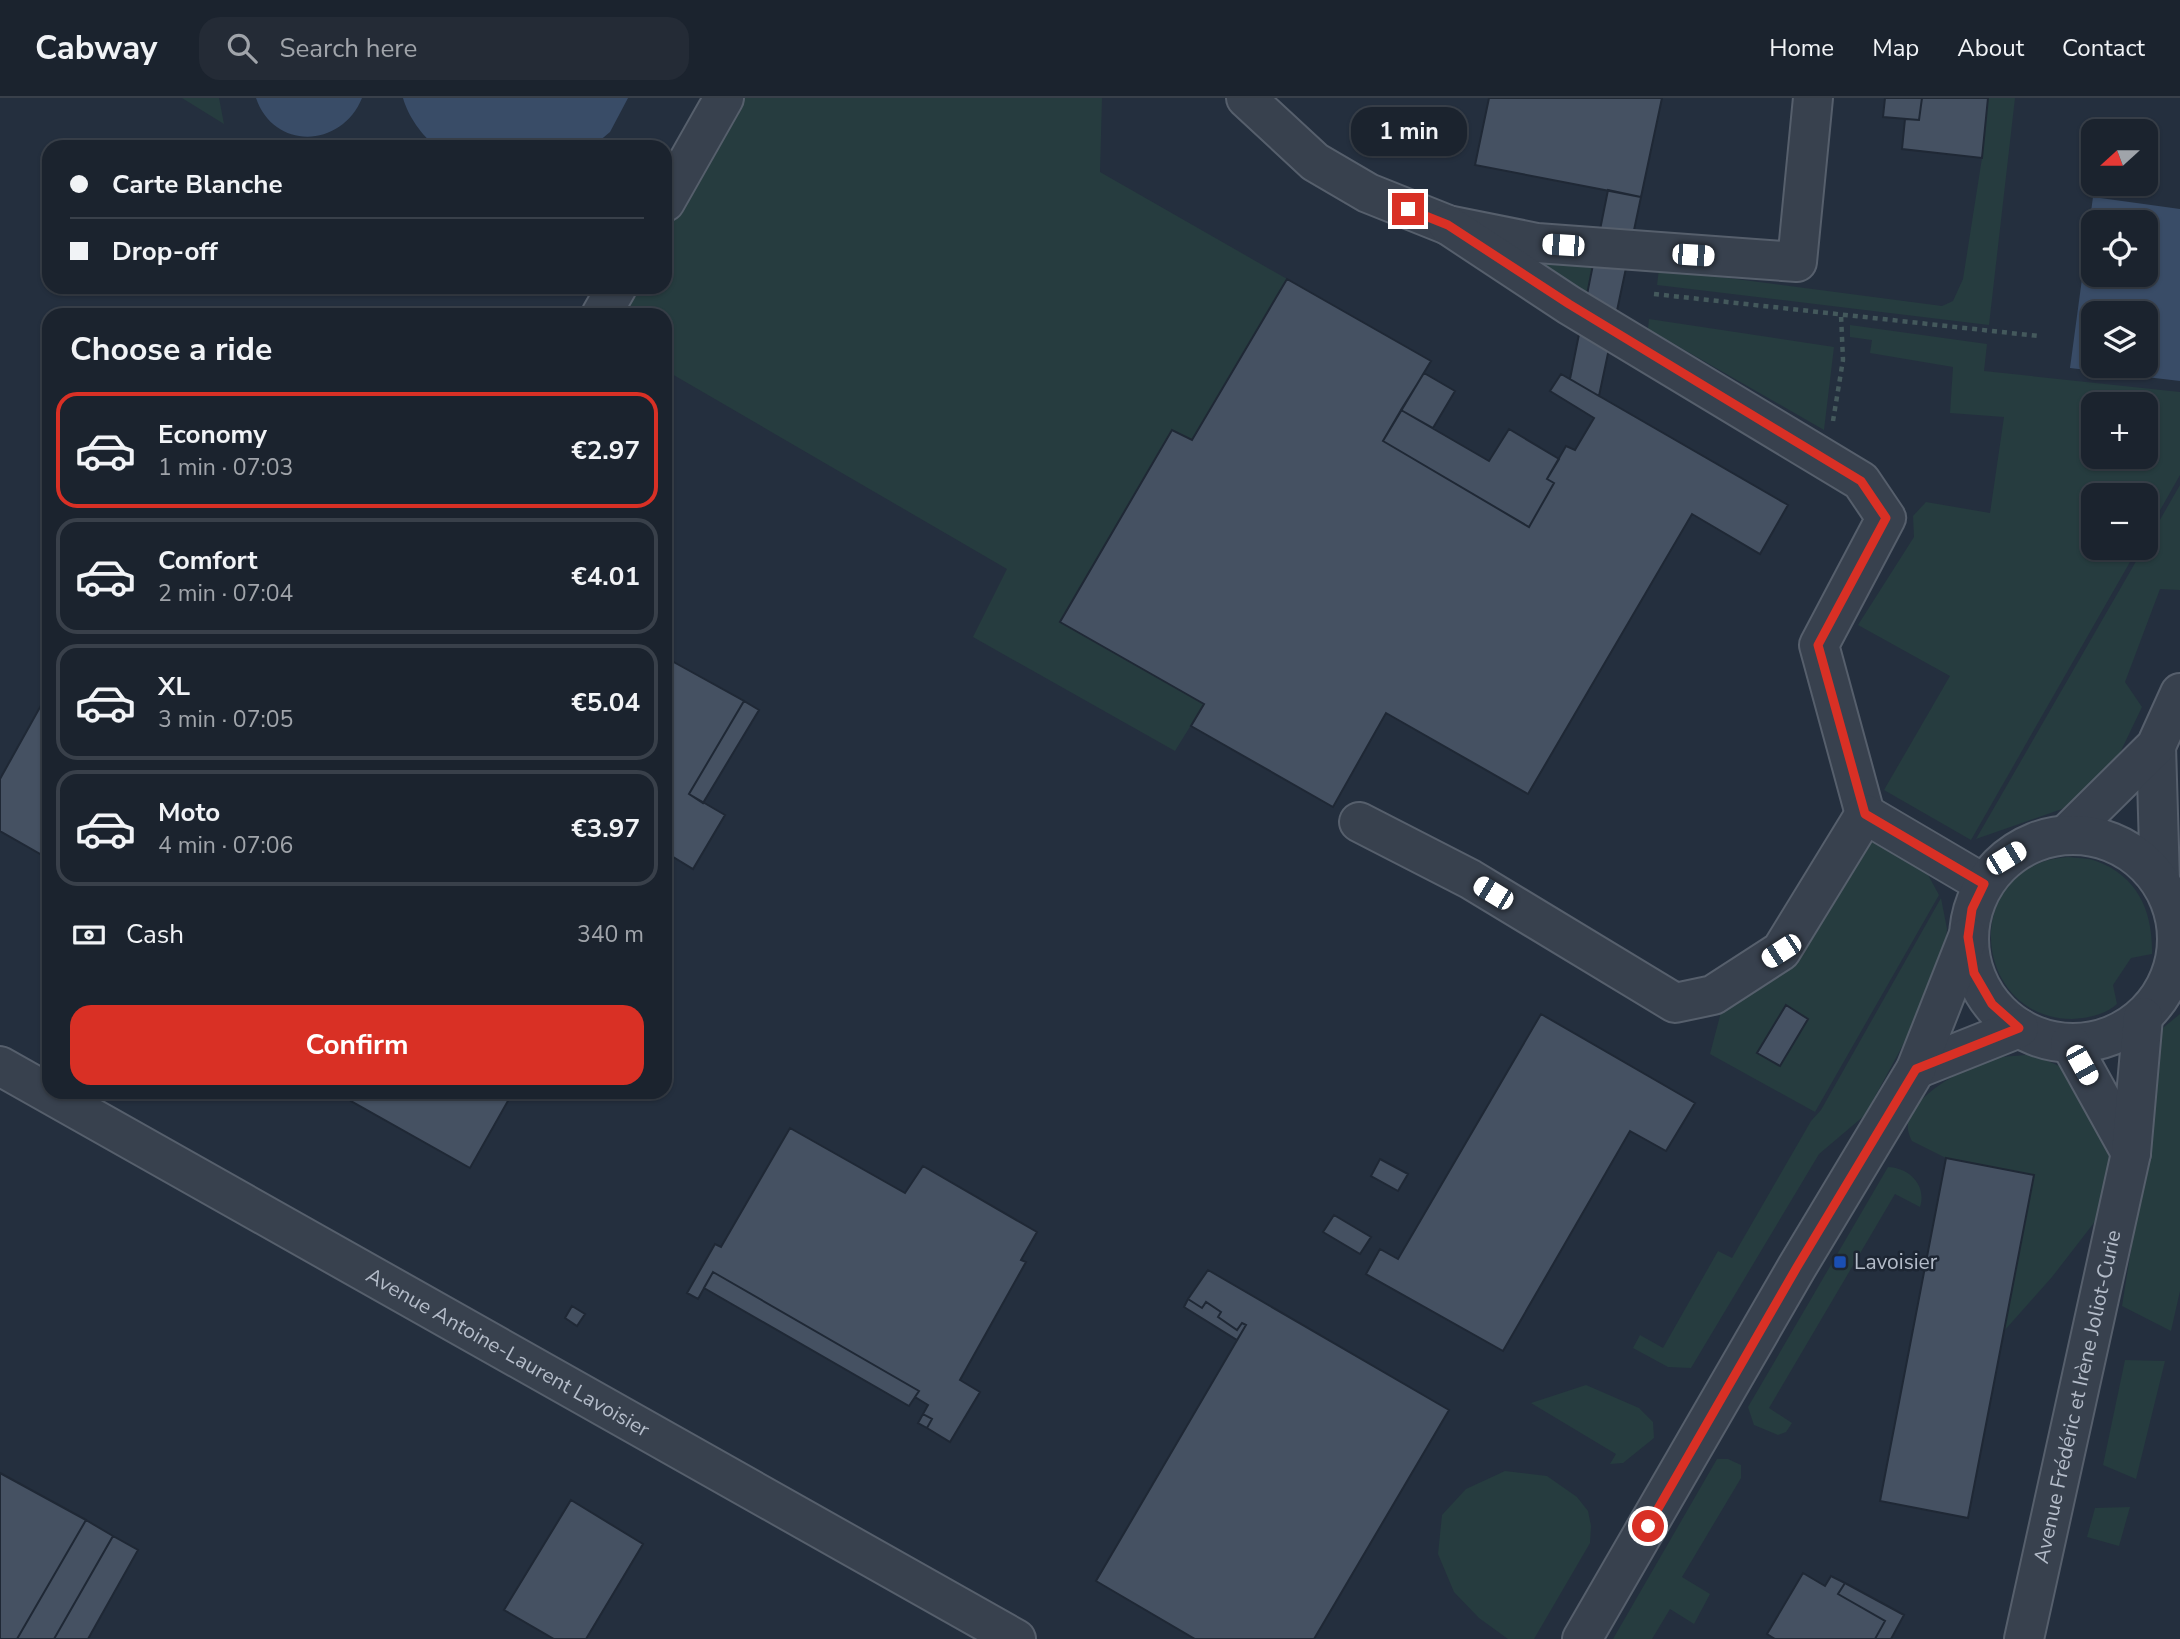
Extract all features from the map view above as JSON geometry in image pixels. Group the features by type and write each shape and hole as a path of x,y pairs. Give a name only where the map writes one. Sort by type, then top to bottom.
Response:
{"street":[{"path":"672,190 724,98"},
{"path":"1246,98 1315,162 1368,193 1448,225 1537,243 1797,262 1813,98"},
{"path":"1448,225 1569,304 1861,481 1886,518 1818,645 1865,814 1984,884"},
{"path":"2067,834 2156,746 2180,693"},
{"path":"1968,937 1974,973 1992,1004 2019,1028 2043,1039 2070,1043 2096,1041 2121,1032 2143,1017 2176,976 2178,944 2171,901 2156,746"},
{"path":"1359,821 1470,879 1675,1003 1713,995 1781,951 1865,814"},
{"path":"1582,1639 1797,1267 1916,1069 1968,937 1972,909 1984,884 2006,858 2034,841 2067,834 2103,838 2135,855 2171,901"},
{"name":"Avenue Frédéric et Irène Joliot-Curie","path":"2024,1639 2131,1153 2143,1017"},
{"path":"1916,1069 2019,1028"},
{"path":"2070,1043 2131,1153"},
{"name":"Avenue Antoine-Laurent Lavoisier","path":"0,1066 42,1090"},
{"name":"Avenue Antoine-Laurent Lavoisier","path":"59,1099 1016,1639"}],"path":[{"path":"1654,294 2038,336"},
{"path":"1827,460 1843,360 1842,315"}],"green space":[{"path":"182,98 219,98 224,124"},
{"path":"735,98 1102,98 1100,172 1287,279 1192,440 1172,430 1060,621 1204,704 1175,751 973,637 1007,569 672,374 672,308 622,308 629,294 672,294 672,215"},
{"path":"1988,98 2015,98 1989,325 1657,285 1659,269 1942,306 1953,301 1963,279 1982,158"},
{"path":"1527,255 1593,265 1586,298"},
{"path":"1649,319 1834,347 1824,430 1648,329"},
{"path":"1850,325 1987,344 1984,371 2180,392 2180,475 2158,514 2158,483 2081,483 2081,560 2131,560 1971,840 1884,790 1950,676 1858,625 1914,537 1913,516 1926,502 1990,513 2004,417 1950,413 1953,367 1870,353 1872,340 1850,337"},
{"path":"2180,485 2180,590 2160,589 2125,682 2142,707 2118,757 2086,793 2062,809 1976,839 2137,560 2158,560 2158,523"},
{"path":"1861,832 1927,873 1939,895 1815,1112 1710,1054 1721,1012"},
{"path":"2068,857 2096,861 2123,876 2140,897 2146,910 2152,939 2152,954 2131,958 2113,985 2117,1004 2096,1015 2072,1019 2042,1014 2018,999 2002,978 1992,953 1992,926 1999,900 2016,878 2042,862"},
{"path":"1941,898 1947,929 1945,948 1931,993 1865,1115 1819,1154 1691,1368 1668,1367 1633,1348 1640,1335 1663,1348 1718,1251 1732,1258 1811,1121 1821,1110"},
{"path":"2180,1014 2180,1291 2171,1331 2122,1306 2151,1125 2152,1042 2164,1027"},
{"path":"2026,1055 2039,1057 2059,1066 2079,1083 2101,1125 2109,1158 2100,1215 2052,1277 2004,1331 2034,1175 1946,1158 1912,1141 1908,1127 1911,1114 1918,1103 1955,1075 1993,1059"},
{"path":"1888,1167 1903,1171 1915,1179 1921,1192 1920,1207 1895,1194 1769,1408 1792,1423 1786,1432 1778,1435 1754,1425 1748,1407"},
{"path":"2125,1360 2165,1361 2136,1479 2103,1465"},
{"path":"1586,1385 1639,1408 1653,1422 1654,1438 1623,1463 1610,1464 1616,1454 1531,1403"},
{"path":"1717,1459 1728,1459 1741,1465 1741,1478 1682,1577 1710,1594 1694,1624 1670,1609 1652,1639 1613,1639"},
{"path":"1505,1471 1547,1476 1577,1497 1588,1511 1591,1526 1590,1543 1534,1639 1508,1639 1479,1618 1454,1592 1438,1554 1442,1515 1466,1489"},
{"path":"2130,1507 2119,1546 2087,1537 2095,1508"}],"water":[{"path":"256,98 362,98 352,115 340,127 308,137 277,127 265,115"},
{"path":"403,98 628,98 610,132 600,140 429,140 408,112"},
{"path":"2093,197 2180,209 2180,381 2155,378 2158,378 2158,301 2081,301 2081,369 2070,368 2081,286 2158,287 2158,210 2091,210"}],"building":[{"path":"1489,98 1662,98 1641,197 1475,165"},
{"path":"1885,98 1922,98 1919,120 1883,117"},
{"path":"1922,98 1988,98 1982,158 1902,149 1905,119 1919,120"},
{"path":"1608,190 1641,197 1599,396 1570,379"},
{"path":"1287,279 1431,361 1383,441 1529,527 1554,483 1547,479 1566,446 1575,450 1594,418 1550,391 1561,374 1788,505 1760,554 1692,514 1528,794 1386,713 1333,807 1191,726 1204,704 1060,622 1172,430 1192,440"},
{"path":"1424,373 1455,391 1433,428 1401,410"},
{"path":"1401,410 1489,461 1509,429 1559,459 1547,479 1554,483 1529,527 1383,441"},
{"path":"672,661 744,701 689,794 725,815 693,869 672,856"},
{"path":"744,701 759,710 703,803 689,794"},
{"path":"42,704 42,855 0,831 0,779"},
{"path":"1786,1005 1808,1019 1780,1066 1757,1053"},
{"path":"1541,1014 1695,1103 1666,1151 1630,1131 1503,1351 1366,1274 1380,1249 1398,1259"},
{"path":"352,1099 509,1099 470,1168 351,1101"},
{"path":"790,1128 905,1193 923,1166 1037,1232 1021,1260 1026,1262 960,1380 980,1392 950,1442 927,1428 932,1419 923,1414 928,1405 915,1397 919,1391 713,1272 698,1299 687,1293 715,1244 721,1247"},
{"path":"1946,1158 2034,1175 1968,1518 1880,1501"},
{"path":"1380,1159 1408,1174 1398,1191 1371,1176"},
{"path":"1334,1215 1371,1237 1360,1254 1323,1232"},
{"path":"1208,1270 1449,1410 1314,1639 1195,1639 1096,1581 1246,1325 1242,1323 1237,1330 1218,1317 1221,1312 1206,1302 1202,1308 1188,1299"},
{"path":"713,1272 919,1391 909,1406 704,1288"},
{"path":"1188,1299 1202,1308 1206,1302 1221,1312 1218,1317 1237,1330 1242,1323 1246,1325 1237,1340 1184,1307"},
{"path":"572,1306 585,1314 577,1326 565,1318"},
{"path":"923,1414 932,1419 927,1428 918,1423"},
{"path":"0,1473 86,1520 17,1639 0,1639"},
{"path":"571,1500 643,1544 586,1639 554,1639 504,1610"},
{"path":"86,1520 113,1536 54,1639 17,1639"},
{"path":"113,1536 138,1550 88,1639 54,1639"},
{"path":"1803,1573 1825,1586 1831,1576 1845,1583 1838,1594 1885,1621 1875,1639 1775,1639 1767,1634"},
{"path":"1845,1583 1904,1615 1891,1639 1875,1639 1885,1621 1838,1594"}],"place":[{"name":"Lavoisier","path":"1840,1262"}],"route":[{"path":"1408,209 1448,225 1569,304 1861,481 1886,518 1818,645 1865,814 1984,884 1972,909 1968,937 1974,973 1992,1004 2019,1028 1916,1069 1797,1267 1648,1526"}]}
